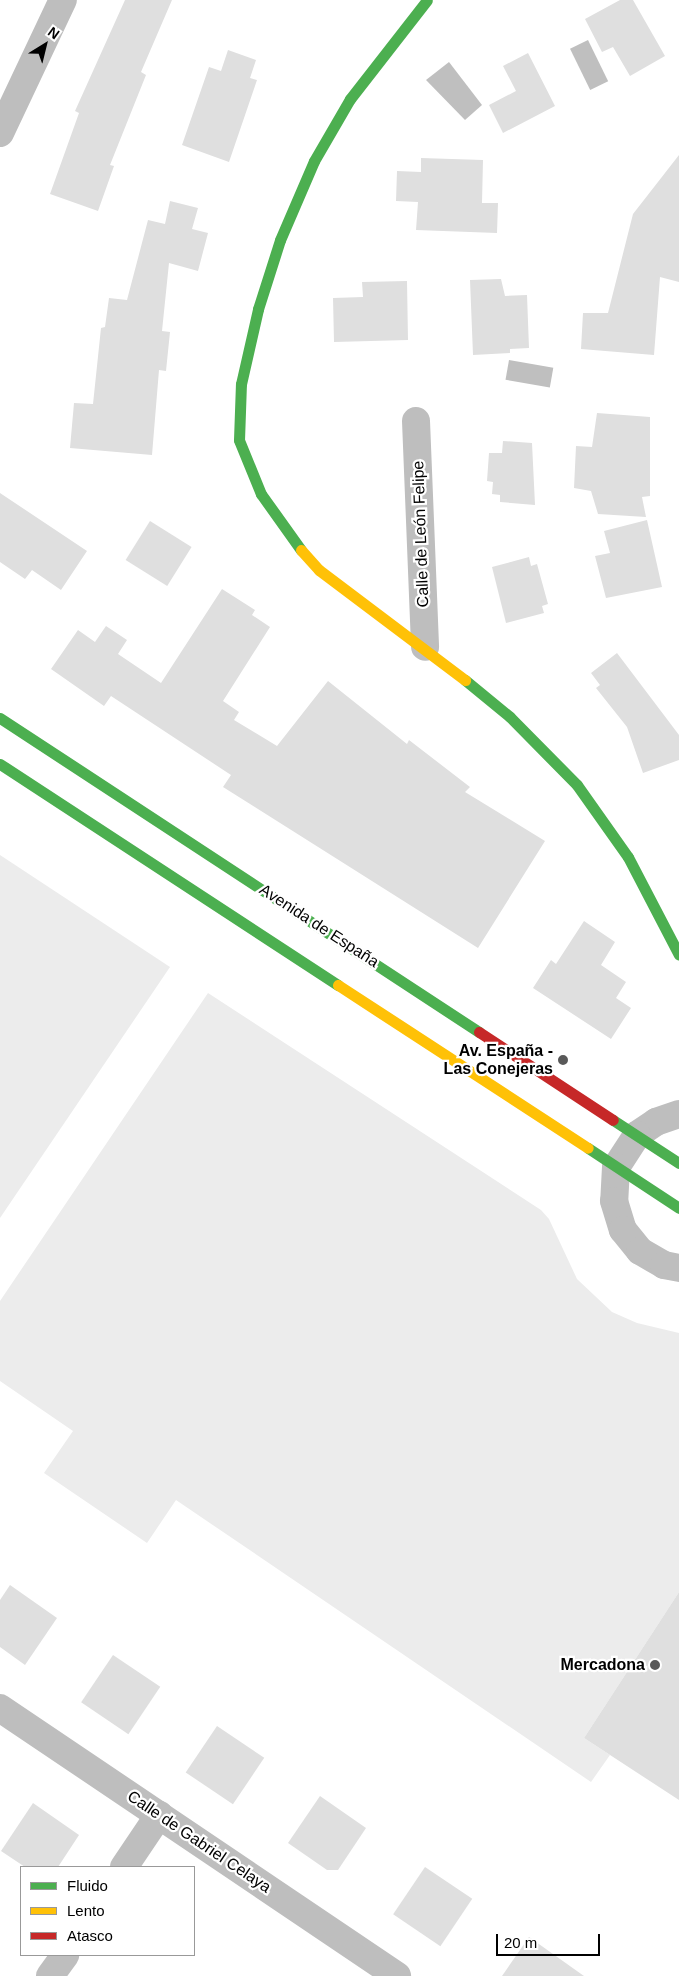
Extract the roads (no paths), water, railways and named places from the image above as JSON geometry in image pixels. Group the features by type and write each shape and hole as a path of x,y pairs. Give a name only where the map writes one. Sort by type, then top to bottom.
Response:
{"street":[{"path":"0,132 63,0"},
{"path":"427,0 350,99 314,161 280,240 258,309 241,384 238,416 239,440 261,494 295,543 319,570 425,647 510,717 577,785 628,858 679,955"},
{"name":"Calle de León Felipe","path":"416,421 425,647"},
{"name":"Avenida de España","path":"0,718 679,1163"},
{"path":"0,764 679,1208"},
{"path":"679,1114 656,1122 637,1135 616,1167 614,1201 623,1230 640,1251 664,1265 679,1268"},
{"name":"Calle de Gabriel Celaya","path":"0,1708 397,1976"},
{"path":"125,1866 159,1815"},
{"path":"50,1976 64,1956"}],"place":[{"name":"Av. España - Las Conejeras","path":"563,1060"},
{"name":"Mercadona","path":"655,1665"}]}
